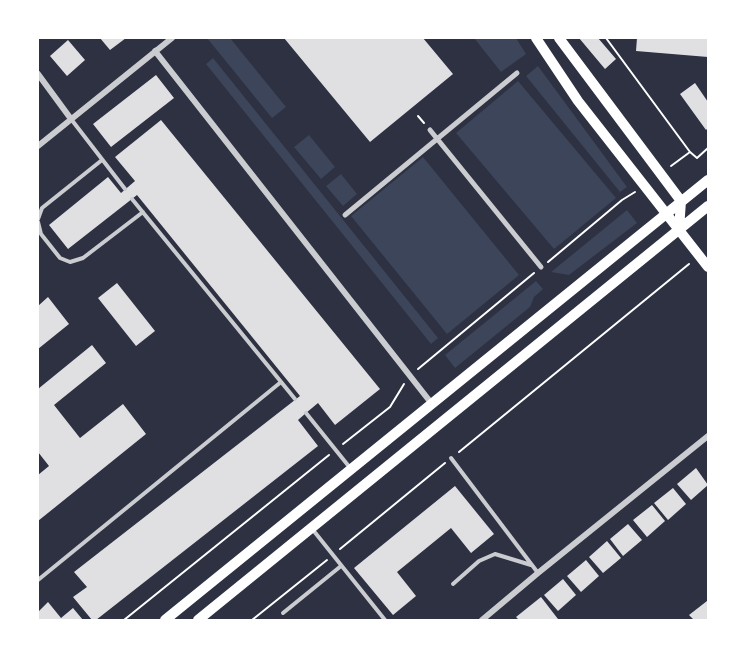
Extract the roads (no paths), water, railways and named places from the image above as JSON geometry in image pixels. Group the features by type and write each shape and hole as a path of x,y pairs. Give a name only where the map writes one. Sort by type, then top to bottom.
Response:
{"main road":[{"path":"536,38 578,101 708,267"},
{"path":"558,38 681,201 679,230"},
{"path":"165,621 708,180"},
{"path":"198,621 708,206"}],"street":[{"path":"38,146 172,38"},
{"path":"155,51 432,404"},
{"path":"345,215 517,73"},
{"path":"38,74 71,119"},
{"path":"430,130 541,267"},
{"path":"482,621 708,436"}],"lane":[{"path":"71,119 125,189"},
{"path":"102,160 42,208 38,221 41,234 60,258 70,262 83,258 143,212"},
{"path":"132,198 295,399"},
{"path":"38,580 281,382"},
{"path":"306,413 351,470"},
{"path":"451,458 538,573"},
{"path":"312,528 386,621"},
{"path":"453,584 479,561 495,554 532,565"},
{"path":"283,613 340,566"}]}
